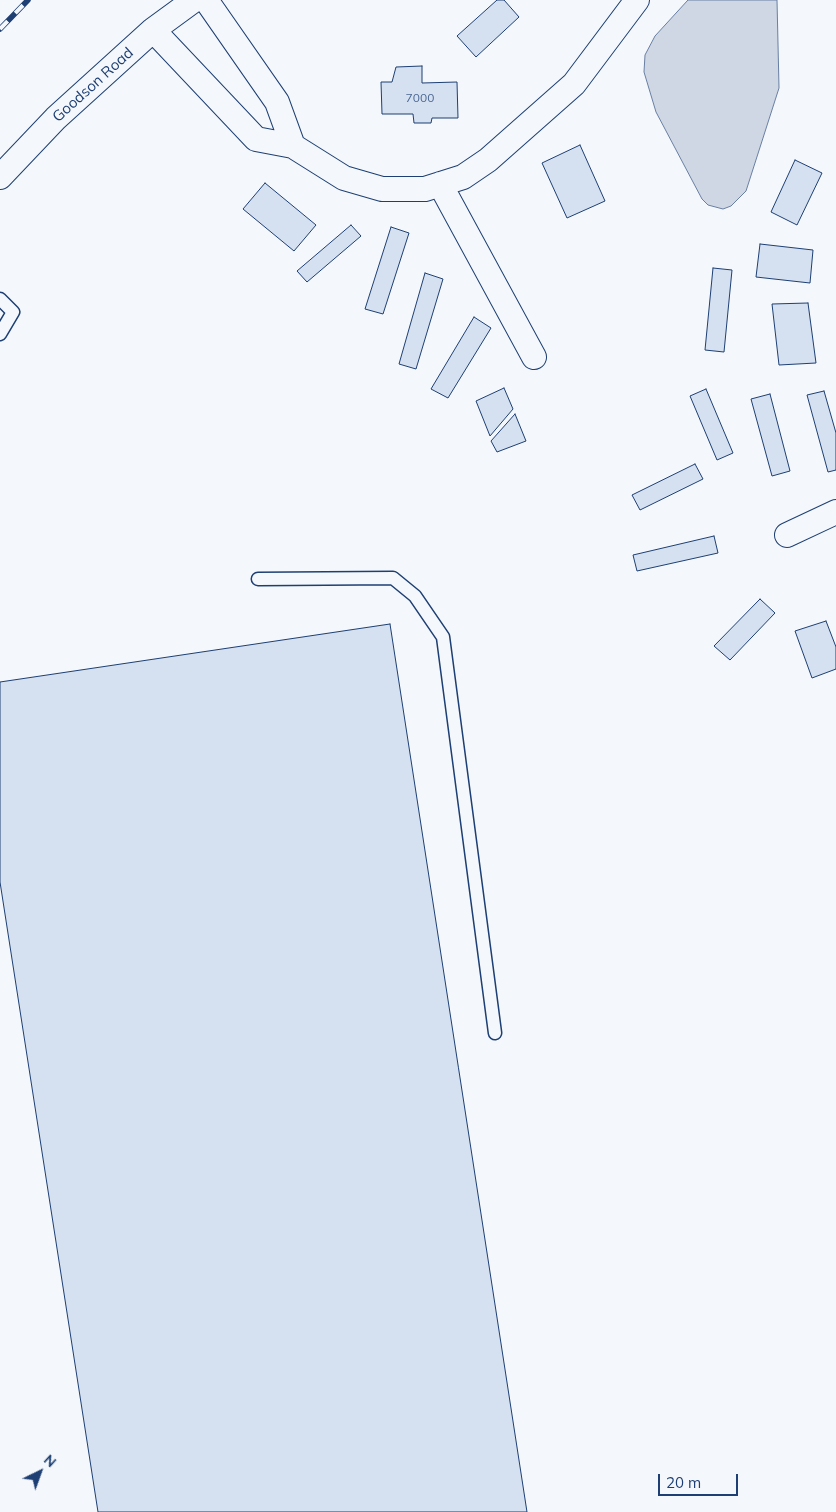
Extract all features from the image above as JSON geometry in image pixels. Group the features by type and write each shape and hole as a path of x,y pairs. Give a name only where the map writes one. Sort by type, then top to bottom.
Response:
{"street":[{"name":"Goodson Road","path":"0,177 56,118 153,30 194,0"},
{"path":"206,0 277,102 293,146"},
{"path":"153,30 256,139 293,146 344,178 382,189 425,189 463,176 488,160 574,84 637,0"},
{"path":"440,184 534,357"},
{"path":"787,535 836,512"}],"lane":[{"path":"0,299 13,312 0,334"},
{"path":"258,579 393,578 415,596 443,637 495,1033"}],"shaded area":[{"path":"688,0 777,0 779,88 746,191 731,206 723,209 708,205 702,199 656,112 644,72 645,55 655,36"}],"building":[{"path":"497,0 504,0 519,17 476,57 457,36"},
{"path":"422,66 422,83 457,82 458,118 432,118 431,123 414,123 413,114 382,114 381,82 392,82 396,67"},
{"path":"580,145 605,201 567,218 542,163"},
{"path":"795,160 822,173 797,225 771,212"},
{"path":"265,183 316,225 294,251 243,209"},
{"path":"351,225 361,236 307,282 297,271"},
{"path":"391,227 409,233 383,314 365,309"},
{"path":"760,244 813,250 810,283 756,277"},
{"path":"713,268 732,270 724,352 705,350"},
{"path":"425,273 443,279 416,369 399,364"},
{"path":"808,303 816,363 779,365 772,304"},
{"path":"474,317 491,328 448,398 431,389"},
{"path":"504,388 513,409 490,436 476,401"},
{"path":"706,389 733,453 717,460 690,396"},
{"path":"824,391 836,433 836,470 828,472 807,395"},
{"path":"770,394 790,471 772,476 751,399"},
{"path":"515,414 526,441 497,452 491,441"},
{"path":"695,464 703,479 640,510 632,495"},
{"path":"714,536 718,553 637,571 633,555"},
{"path":"760,599 775,613 730,660 714,646"},
{"path":"826,621 836,647 836,669 812,678 795,631"},
{"path":"390,624 527,1512 98,1512 0,882 0,682"}],"railway":[{"path":"0,29 28,0"}]}
